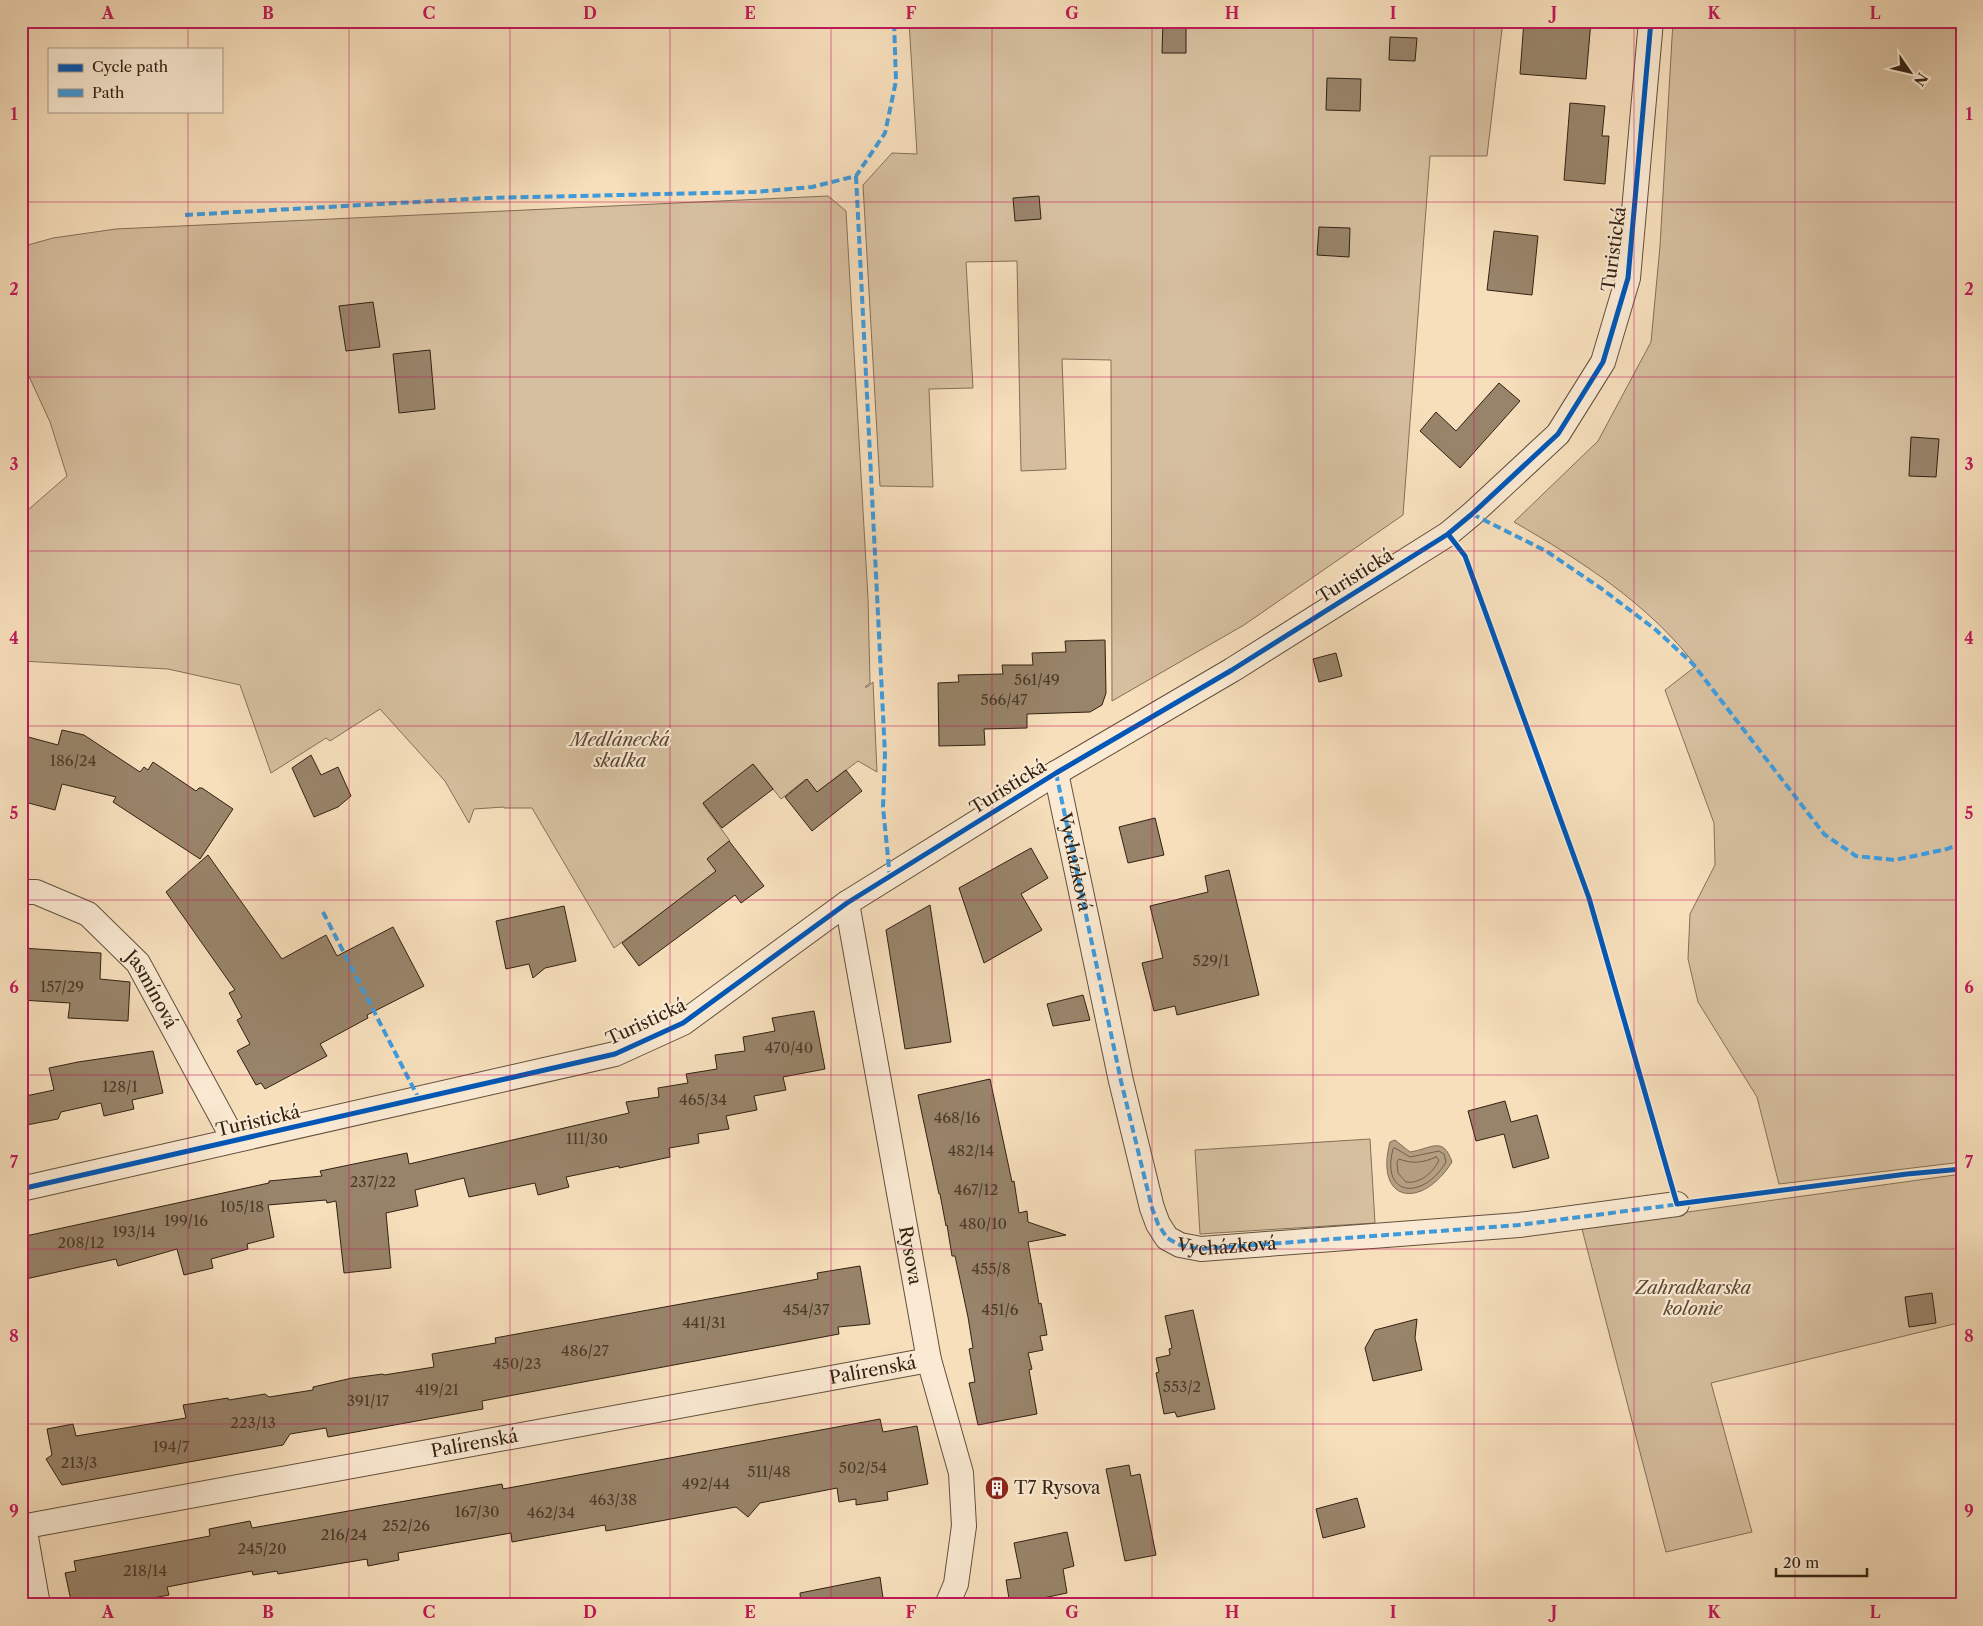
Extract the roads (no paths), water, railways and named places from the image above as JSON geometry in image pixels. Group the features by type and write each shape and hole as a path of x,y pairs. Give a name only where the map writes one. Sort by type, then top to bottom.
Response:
{"street":[{"name":"Turistická","path":"21,1189 615,1054 683,1023 847,903 1056,773 1232,670 1448,534 1558,434 1603,362 1628,278 1650,21"},
{"name":"Vycházková","path":"1056,773 1128,1109 1152,1208 1158,1224 1167,1238 1180,1245 1201,1249 1519,1226 1677,1204"},
{"name":"Jasmínová","path":"21,892 36,892 88,914 138,963 234,1140"},
{"name":"Rysova","path":"847,903 929,1360 961,1473 964,1526 956,1584 947,1605"},
{"name":"Palírenská","path":"23,1526 929,1360"},
{"path":"23,1526 38,1605"}],"water":[{"path":"1395,1140 1410,1152 1440,1146 1445,1149 1452,1162 1440,1177 1427,1188 1415,1193 1404,1193 1395,1188 1389,1178 1387,1162 1390,1142"}],"place":[{"name":"T7 Rysova","path":"997,1488"}],"park label":[{"name":"Medlánecká skalka","path":"620,750"},
{"name":"Zahradkarska kolonie","path":"1693,1298"}]}
